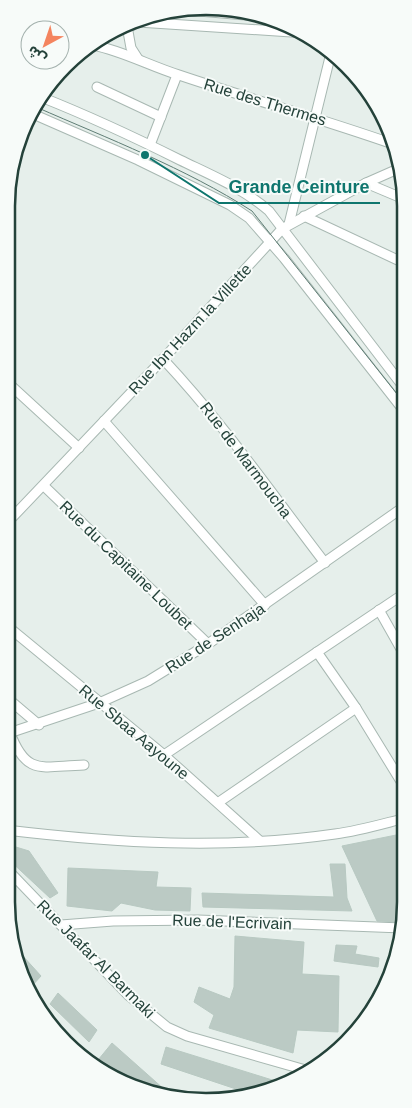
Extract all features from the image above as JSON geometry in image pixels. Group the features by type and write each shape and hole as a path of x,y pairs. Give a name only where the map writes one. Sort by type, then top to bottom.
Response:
{"street":[{"path":"153,23 282,31"},
{"path":"127,33 131,48 138,59"},
{"name":"Rue des Thermes","path":"101,47 177,75 315,117 386,141"},
{"path":"286,227 329,59"},
{"path":"150,145 177,75"},
{"path":"97,87 161,117"},
{"path":"47,100 100,121 243,191 269,211 286,227 397,379"},
{"path":"38,116 138,160 230,205 249,218 397,403"},
{"name":"Rue Ibn Hazm la Villette","path":"15,515 286,227 366,183 393,171"},
{"path":"366,183 397,196"},
{"path":"304,216 397,260"},
{"name":"Rue de Marmoucha","path":"163,359 204,403 246,455 325,563"},
{"path":"15,389 78,448"},
{"path":"104,421 265,605"},
{"name":"Rue du Capitaine Loubet","path":"44,486 208,644"},
{"name":"Rue de Senhaja","path":"15,731 99,703 148,681 208,644 397,512"},
{"path":"164,755 397,599"},
{"path":"379,610 397,642"},
{"name":"Rue Sbaa Aayoune","path":"15,632 164,755 219,802 260,841"},
{"path":"317,652 356,708 397,774"},
{"path":"15,705 39,724"},
{"path":"219,802 356,708"},
{"path":"15,746 20,756 32,764 84,765"},
{"path":"15,831 126,843 182,845 260,841 336,834 397,820"},
{"name":"Rue Jaafar Al Barmaki","path":"15,877 128,995 167,1028 187,1036 300,1068"},
{"name":"Rue de l'Ecrivain","path":"61,925 113,920 198,920 395,928"}],"building":[{"path":"397,835 396,922 377,921 342,846"},
{"path":"15,847 29,851 58,893 50,898 15,865"},
{"path":"330,864 345,864 347,898 352,911 203,907 202,893 334,897"},
{"path":"68,868 158,872 156,887 191,888 190,911 155,910 121,903 112,911 67,906"},
{"path":"235,936 304,942 302,974 339,976 338,1032 297,1030 293,1053 209,1028 214,1015 194,1002 199,987 230,999 234,987"},
{"path":"336,945 357,946 355,954 379,958 378,967 334,961"},
{"path":"23,956 41,976 34,984"},
{"path":"58,993 97,1030 89,1042 50,1004"},
{"path":"112,1043 162,1087 133,1078 98,1060"},
{"path":"166,1047 273,1080 238,1090 161,1064"}],"tram line":[{"path":"41,109 200,181 252,211 397,394"}],"place":[{"name":"Grande Ceinture","path":"145,155"}]}
